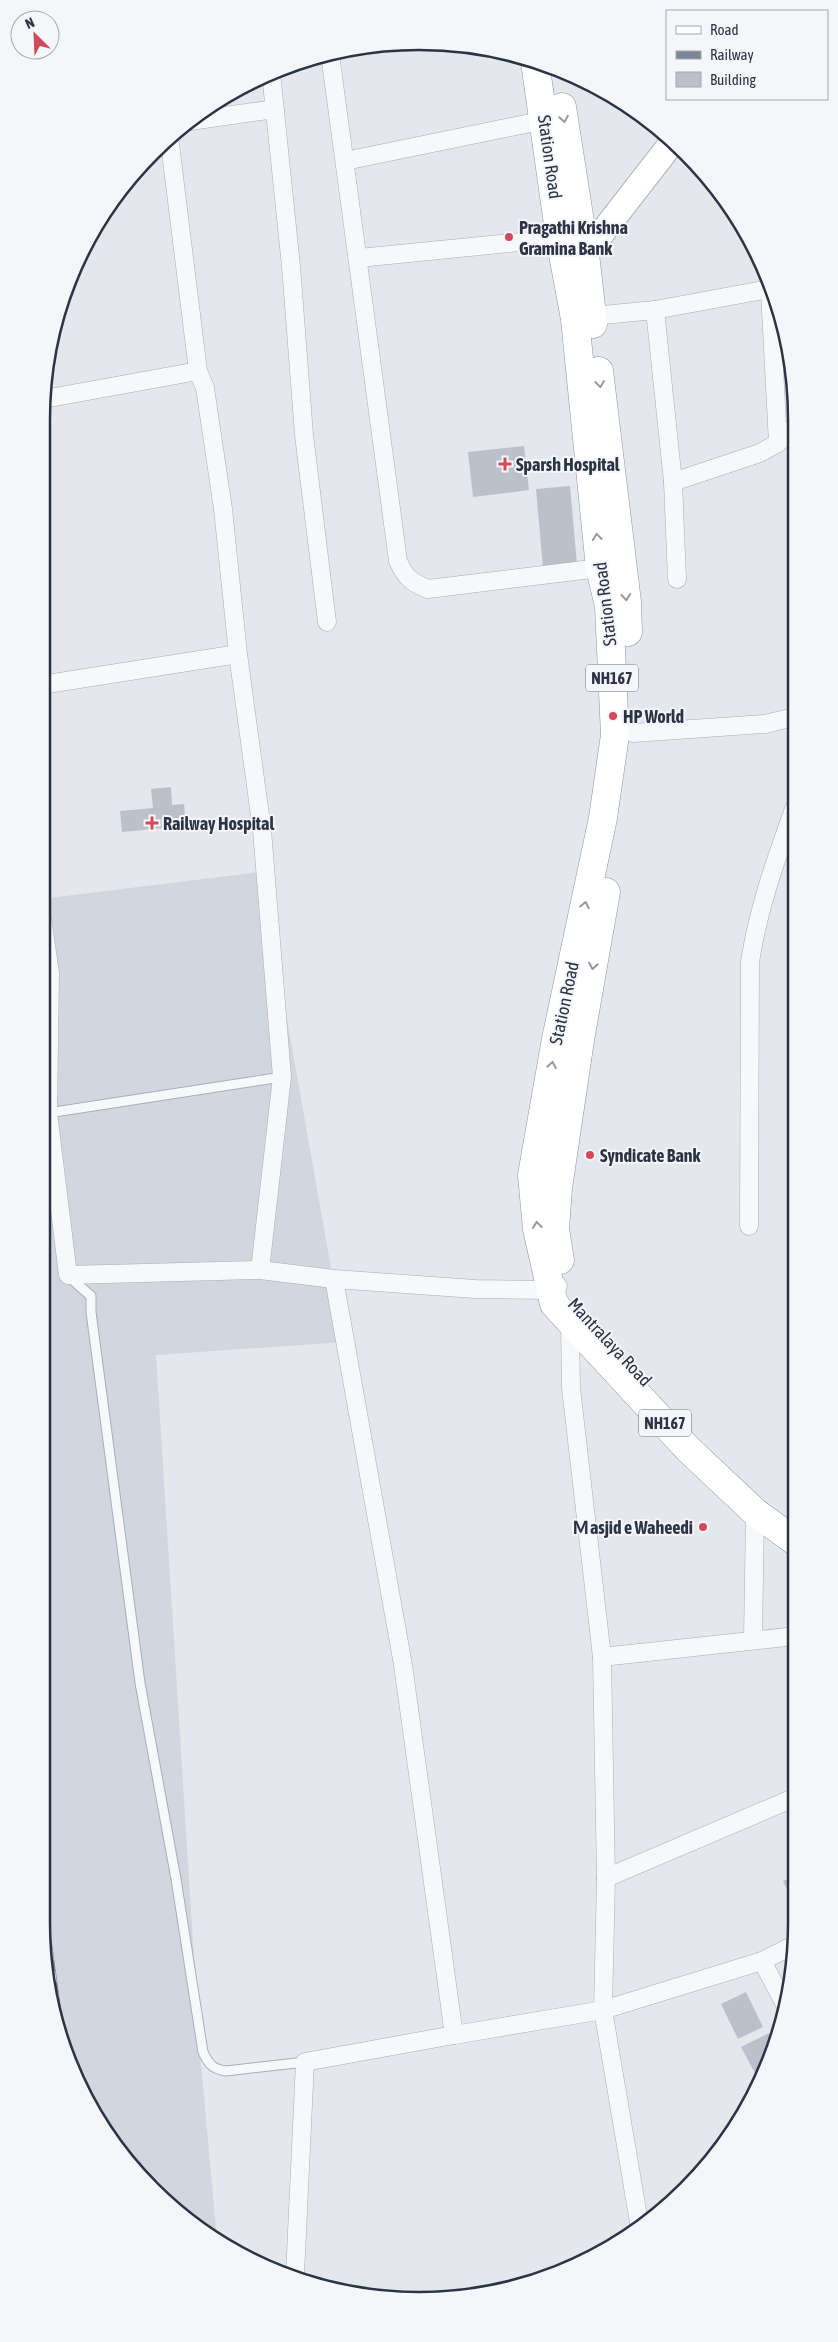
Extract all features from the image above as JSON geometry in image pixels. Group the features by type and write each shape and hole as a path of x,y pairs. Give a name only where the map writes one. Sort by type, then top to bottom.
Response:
{"highway":[{"name":"Station Road","path":"536,69 545,120 560,238 575,319 600,568 608,606 614,735 603,818 556,1039 532,1175 537,1229 557,1286"},
{"name":"Station Road","path":"557,77 585,254 627,602 633,733 580,1040 558,1188 555,1229 557,1286"},
{"name":"Mantralaya Road","path":"557,1286 554,1304 570,1322 688,1448 755,1512 788,1536"},
{"name":"Mantralaya Road","path":"557,1286 566,1299 662,1397 695,1434 769,1502 788,1515"}],"main road":[{"path":"568,280 585,254 668,148"}],"street":[{"path":"331,61 359,258 398,561 403,573 414,584 428,589 600,568"},
{"path":"272,81 291,266 304,435 327,622"},
{"path":"205,118 275,109"},
{"path":"345,161 545,120"},
{"path":"170,148 198,371 205,388 221,500 238,654 262,830 282,1076 260,1270"},
{"path":"359,258 560,238"},
{"path":"592,316 655,310 765,291"},
{"path":"770,306 778,443"},
{"path":"655,310 673,482 677,579"},
{"path":"51,398 198,371"},
{"path":"673,482 760,453 778,443 788,434"},
{"path":"50,684 238,654"},
{"path":"633,733 765,724 788,718"},
{"path":"749,1226 750,962 755,931 766,889 788,826"},
{"path":"50,1129 68,1276 260,1270 334,1279 475,1289 557,1286"},
{"path":"334,1279 403,1665 454,2035"},
{"path":"570,1322 572,1388 602,1657 606,1878 603,2010 639,2220"},
{"path":"753,1639 755,1512"},
{"path":"602,1657 788,1637"},
{"path":"606,1878 788,1800"},
{"path":"295,2270 305,2062 603,2010 762,1960 787,1948"},
{"path":"762,1960 781,1996"}],"lane":[{"path":"50,1113 282,1076"},
{"path":"68,1276 91,1296 91,1312 140,1683 176,1879 203,2052 208,2063 215,2069 226,2071 305,2062"}],"shaded area":[{"path":"261,872 344,1342 156,1355 200,2054 216,2231 194,2216 158,2184 126,2148 112,2128 99,2107 78,2064 63,2019 53,1971 50,1923 50,898"}],"building":[{"path":"524,446 529,490 473,497 468,452"},
{"path":"570,486 577,565 543,568 536,489"},
{"path":"171,787 172,805 184,804 186,826 122,832 120,811 153,808 151,789"},
{"path":"788,1879 788,1892 783,1881"},
{"path":"746,1992 763,2027 738,2039 721,2004"},
{"path":"769,2033 770,2035 755,2073 741,2047"}],"place":[{"name":"Pragathi Krishna Gramina Bank","path":"509,237"},
{"name":"Sparsh Hospital","path":"505,464"},
{"name":"HP World","path":"613,716"},
{"name":"Railway Hospital","path":"152,823"},
{"name":"Syndicate Bank","path":"590,1155"},
{"name":"Ｍasjid e Waheedi","path":"703,1527"}]}
